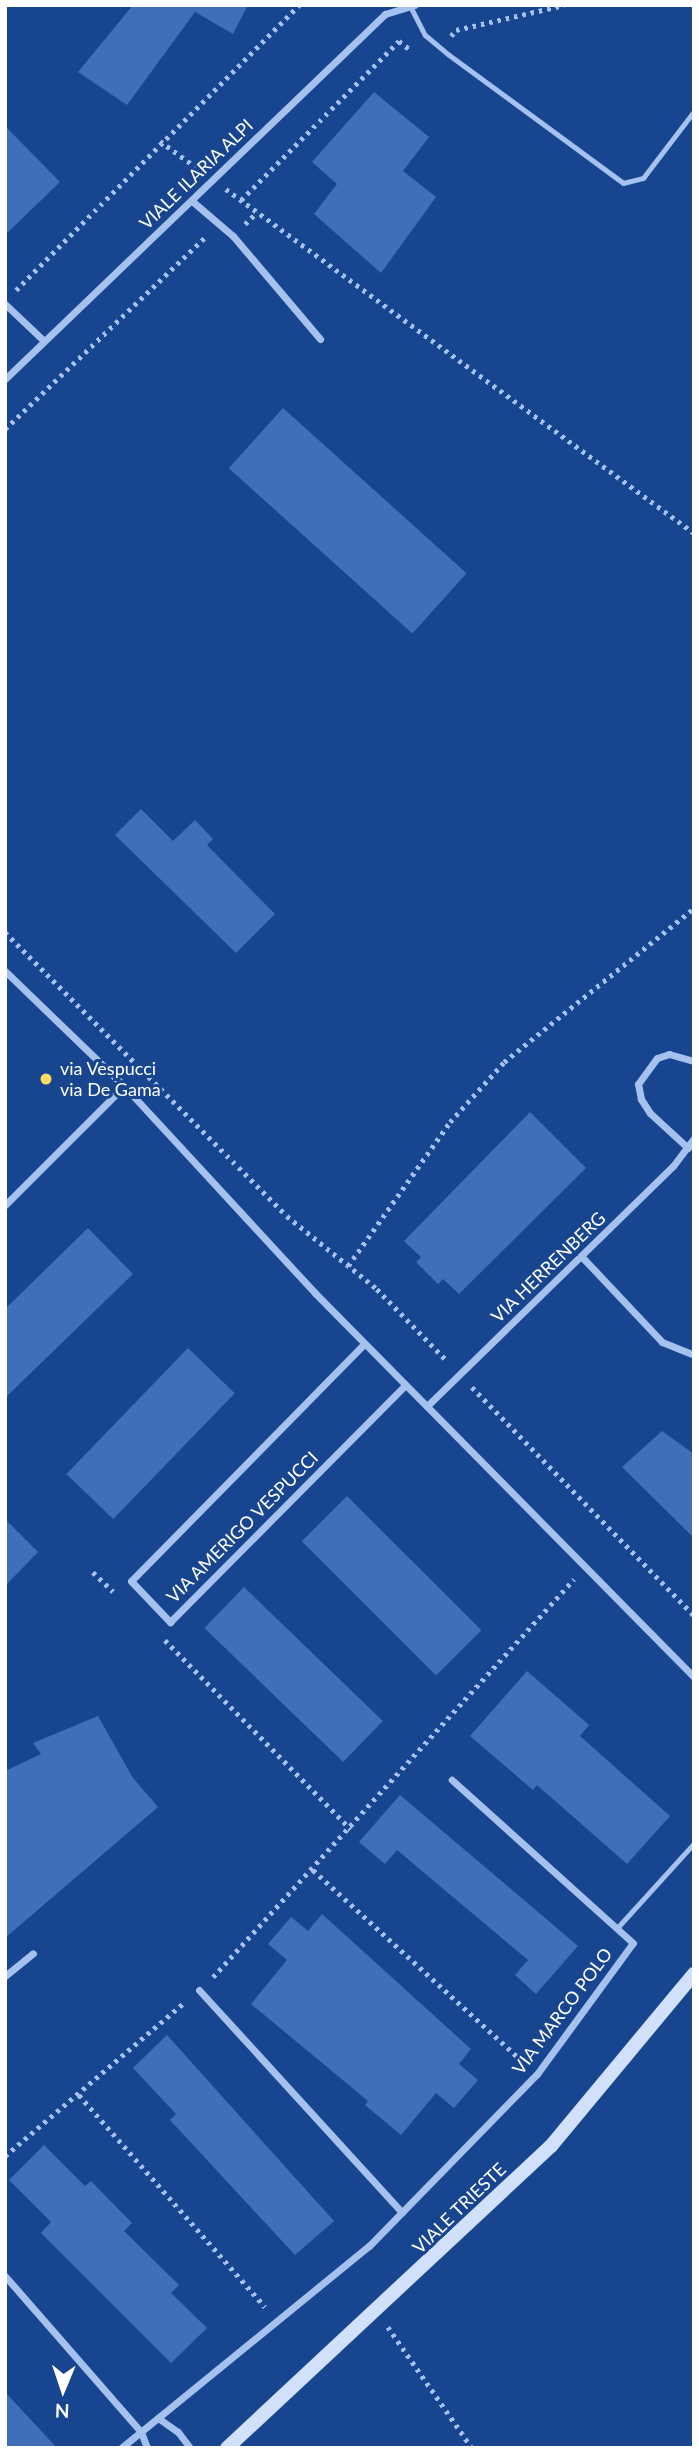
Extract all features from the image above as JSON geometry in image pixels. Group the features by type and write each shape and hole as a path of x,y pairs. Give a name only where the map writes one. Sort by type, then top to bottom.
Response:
{"main road":[{"name":"VIALE TRIESTE","path":"227,2448 377,2312 551,2147 694,1974"}],"street":[{"name":"VIALE ILARIA ALPI","path":"5,379 385,14 412,6"},
{"path":"192,201 233,236 320,339"},
{"path":"5,302 43,340"},
{"path":"5,971 124,1086 364,1344 694,1677"},
{"path":"688,1148 650,1113 640,1100 638,1084 657,1058 669,1054 694,1061"},
{"path":"5,1205 124,1086"},
{"name":"VIA HERRENBERG","path":"427,1406 582,1257 688,1148 694,1138"},
{"path":"582,1257 662,1342 694,1355"},
{"name":"VIA AMERIGO VESPUCCI","path":"364,1344 131,1581 170,1622 405,1385"},
{"name":"VIA MARCO POLO","path":"121,2448 369,2246 537,2074 633,1943 452,1780"},
{"path":"5,1976 33,1953"},
{"path":"199,1990 402,2212"},
{"path":"5,2276 141,2432 147,2448"},
{"path":"158,2418 178,2432 190,2448"}],"lane":[{"path":"412,6 425,35 440,48 623,183 643,178 694,111"},
{"path":"617,1928 694,1843"}],"path":[{"path":"5,302 299,5"},
{"path":"241,200 399,41 427,62 456,30 564,5"},
{"path":"5,429 205,236 217,251 257,212 694,533"},
{"path":"348,1266 450,1122 504,1062 694,908"},
{"path":"5,932 287,1216 348,1266 460,1374 694,1615"},
{"path":"5,2155 79,2095 199,1990 351,1829 584,1568"},
{"path":"93,1572 121,1598"},
{"path":"157,1633 351,1829"},
{"path":"313,1870 537,2074"},
{"path":"79,2095 276,2321"},
{"path":"377,2312 472,2448"}],"building":[{"path":"133,5 248,5 233,34 195,12 127,105 78,72"},
{"path":"374,92 429,137 403,171 436,197 381,273 314,214 337,184 312,162"},
{"path":"5,126 60,182 5,235"},
{"path":"283,408 467,573 412,633 229,468"},
{"path":"141,809 173,841 195,820 213,839 207,845 275,914 236,953 115,835"},
{"path":"530,1112 586,1168 459,1294 443,1279 438,1284 416,1262 421,1257 404,1241"},
{"path":"88,1228 133,1274 5,1398 5,1309"},
{"path":"188,1348 235,1393 113,1519 66,1474"},
{"path":"662,1431 694,1454 694,1538 622,1467"},
{"path":"347,1496 481,1630 436,1676 302,1541"},
{"path":"5,1519 38,1552 5,1586"},
{"path":"244,1587 383,1721 343,1762 204,1628"},
{"path":"527,1671 589,1725 580,1736 670,1816 627,1864 537,1785 533,1790 470,1736"},
{"path":"98,1716 133,1778 158,1807 5,1938 5,1771 41,1754 33,1743"},
{"path":"400,1795 578,1946 536,1994 515,1975 528,1960 397,1850 385,1864 359,1842"},
{"path":"322,1914 471,2049 459,2064 478,2080 454,2108 436,2093 401,2135 365,2105 368,2101 251,2004 287,1960 268,1944 291,1917 308,1931"},
{"path":"167,2035 334,2221 295,2255 170,2120 176,2114 133,2068"},
{"path":"44,2145 85,2186 91,2181 132,2223 124,2231 179,2285 171,2293 207,2328 171,2363 41,2233 51,2222 9,2180"},
{"path":"5,2392 57,2448 5,2448"}],"place":[{"name":"via Vespucci via De Gama","path":"46,1079"}]}
